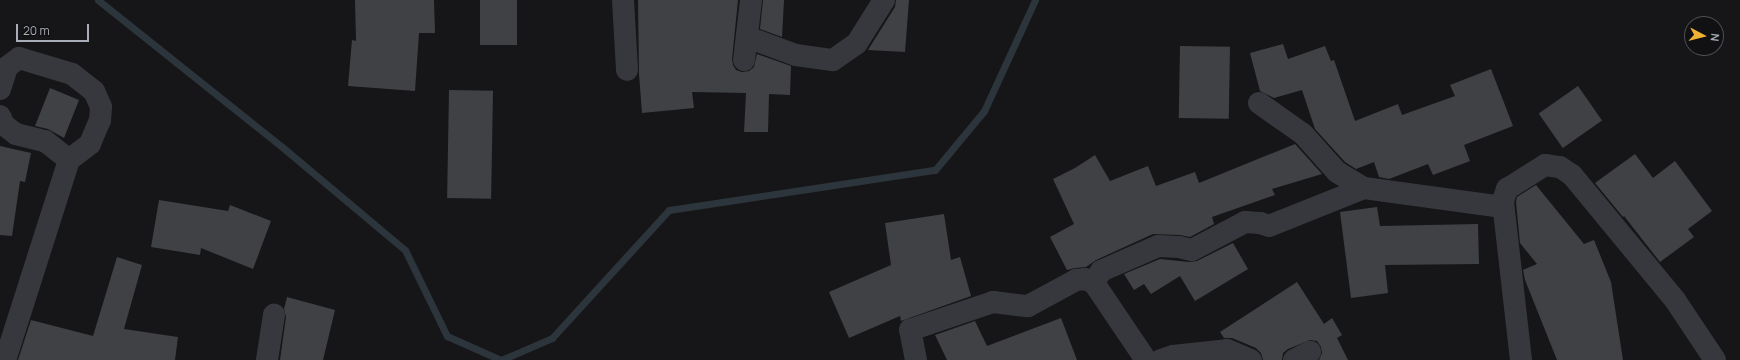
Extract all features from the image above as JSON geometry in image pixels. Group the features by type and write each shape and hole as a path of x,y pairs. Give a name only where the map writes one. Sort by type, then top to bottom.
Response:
{"street":[{"path":"623,0 627,70"},
{"path":"744,60 751,0"},
{"path":"747,37 796,55 834,60 857,43 884,0"},
{"path":"0,89 10,57 72,74 94,91 101,107 100,120 90,144 69,160 5,360"},
{"path":"1259,103 1303,134 1337,172 1364,188 1503,207"},
{"path":"0,116 4,125 16,134 45,141 69,160"},
{"path":"1521,360 1503,207 1507,189 1545,165 1560,167 1572,175 1675,300 1715,360"},
{"path":"1094,283 1101,271 1158,246 1179,247 1192,250 1245,222 1260,223 1269,226 1364,188"},
{"path":"916,360 910,330 993,302 1028,306 1076,280 1085,279 1094,283 1146,360"},
{"path":"267,360 274,315"},
{"path":"1161,360 1173,356 1227,350 1251,360"}],"building":[{"path":"355,0 434,0 435,33 419,33 415,91 348,86 352,40 356,41"},
{"path":"480,0 517,0 517,45 480,45"},
{"path":"638,0 738,0 732,59 736,70 742,72 749,71 754,67 757,54 791,66 790,95 769,94 768,132 744,132 746,93 692,92 694,108 642,113 639,74"},
{"path":"763,0 784,0 782,37 760,29"},
{"path":"896,0 909,0 905,52 868,50 895,7"},
{"path":"1283,44 1288,59 1325,46 1331,61 1334,60 1355,121 1398,104 1402,115 1455,96 1450,85 1491,69 1513,126 1464,145 1470,161 1433,175 1428,164 1389,179 1379,177 1374,162 1356,169 1345,162 1315,129 1302,90 1274,98 1260,91 1250,53"},
{"path":"1180,46 1230,47 1229,119 1179,118"},
{"path":"1578,86 1602,120 1563,148 1539,114"},
{"path":"50,88 79,100 64,138 48,129 35,126"},
{"path":"449,90 493,91 491,199 447,198"},
{"path":"1295,144 1322,174 1272,189 1275,195 1212,217 1214,224 1190,237 1153,234 1096,260 1086,267 1067,270 1050,237 1074,224 1053,179 1075,168 1095,155 1110,181 1148,166 1156,186 1195,172 1199,183"},
{"path":"0,146 31,153 25,182 20,181 12,236 0,235"},
{"path":"1635,154 1653,178 1675,161 1712,211 1688,229 1694,237 1660,262 1624,216 1623,217 1595,183"},
{"path":"1536,185 1584,244 1594,240 1611,282 1623,360 1557,360 1525,280 1523,270 1537,264 1520,243 1516,202 1517,197"},
{"path":"159,200 228,211 230,205 271,221 253,269 201,248 200,255 151,247"},
{"path":"1377,207 1380,226 1478,224 1479,264 1385,265 1388,293 1351,298 1340,212"},
{"path":"944,214 951,260 960,257 971,296 901,321 900,316 849,338 829,292 891,265 885,223"},
{"path":"1233,243 1248,269 1195,301 1180,276 1151,294 1144,284 1134,290 1124,274 1160,259 1189,262 1197,261"},
{"path":"117,257 142,265 124,329 178,337 175,360 18,360 31,320 93,336"},
{"path":"1297,282 1324,324 1332,318 1342,335 1337,338 1348,360 1319,360 1322,353 1321,347 1317,341 1310,340 1288,349 1283,353 1282,360 1263,360 1261,353 1256,348 1232,338 1224,338 1220,332"},
{"path":"287,297 335,310 323,360 280,360 286,317 284,309"},
{"path":"1061,318 1077,360 947,360 935,335 975,321 987,346"}],"waterway":[{"path":"98,0 281,146 405,250 447,336 501,360 552,338 669,210 935,170 984,111 1035,0"}]}
